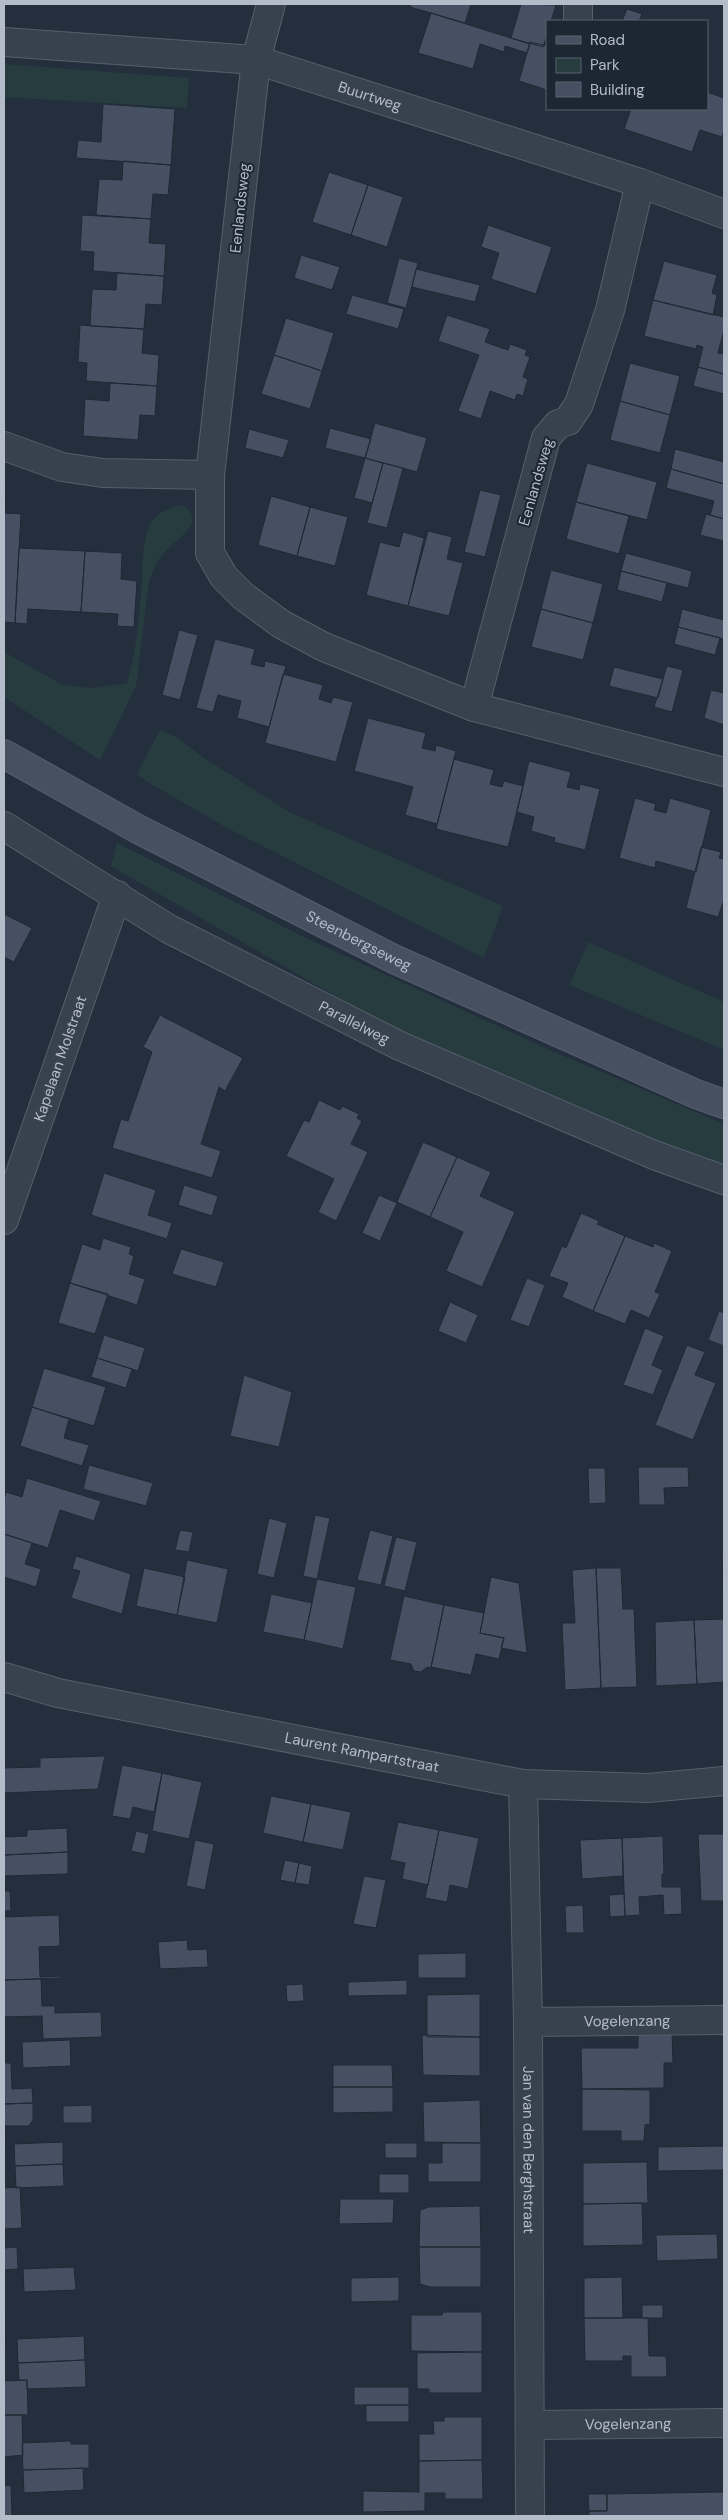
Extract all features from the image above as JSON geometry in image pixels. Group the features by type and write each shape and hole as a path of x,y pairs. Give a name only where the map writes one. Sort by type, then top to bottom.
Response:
{"main road":[{"name":"Steenbergseweg","path":"4,754 136,828 396,960 687,1090 724,1104"}],"street":[{"name":"Eenlandsweg","path":"271,4 256,60 210,474 210,553 224,577 243,596 281,624 324,647 474,707 724,772"},
{"path":"578,4 578,20"},
{"name":"Buurtweg","path":"4,42 256,60 640,183 724,214"},
{"name":"Eenlandsweg","path":"474,707 546,438 558,424 568,421 580,404 610,310 640,183"},
{"path":"4,446 62,467 102,473 210,474"},
{"name":"Parallelweg","path":"4,826 169,929 400,1046 654,1154 724,1180"},
{"name":"Kapelaan Molstraat","path":"4,1220 117,895"},
{"name":"Laurent Rampartstraat","path":"4,1677 58,1693 523,1784 648,1788 724,1781"},
{"name":"Jan van den Berghstraat","path":"523,1784 528,2022 530,2516"},
{"name":"Vogelenzang","path":"528,2022 724,2020"},
{"name":"Vogelenzang","path":"530,2425 724,2423"}],"green space":[{"path":"4,64 189,78 187,108 4,97"},
{"path":"182,505 190,511 192,517 191,524 161,556 149,581 136,686 100,760 4,697 4,652 63,685 92,688 127,683 137,632 143,554 147,533 154,518 167,509"},
{"path":"160,730 178,738 204,758 289,812 503,906 484,958 227,828 148,782 137,774"},
{"path":"117,843 306,938 550,1050 724,1124 724,1174 469,1069 361,1011 111,866"},
{"path":"588,942 724,1002 724,1050 570,985"}],"building":[{"path":"411,4 471,4 465,23 410,7"},
{"path":"521,4 556,5 551,20 546,20 546,38 543,47 511,38"},
{"path":"627,9 642,14 639,20 622,20"},
{"path":"431,13 530,44 527,53 505,46 504,52 480,44 473,69 418,53"},
{"path":"530,42 546,46 546,90 519,81"},
{"path":"708,92 724,98 724,130 722,137 700,130 692,152 624,129 631,110 708,110"},
{"path":"103,104 175,109 171,165 76,158 78,140 101,142"},
{"path":"123,161 171,165 168,195 153,194 151,219 96,215 99,179 122,180"},
{"path":"329,172 368,185 351,235 312,222"},
{"path":"368,185 403,197 387,247 351,235"},
{"path":"82,215 151,219 149,243 166,244 164,276 93,271 94,252 80,251"},
{"path":"488,225 552,247 536,294 491,279 499,253 481,247"},
{"path":"301,255 340,267 332,290 294,278"},
{"path":"399,258 418,263 406,308 387,303"},
{"path":"664,261 717,275 712,293 717,295 713,315 653,300"},
{"path":"416,269 480,285 475,302 412,287"},
{"path":"117,273 164,276 162,305 146,304 144,329 90,326 92,289 116,290"},
{"path":"352,295 404,309 398,329 346,314"},
{"path":"653,300 724,317 724,330 718,353 724,354 724,374 698,367 703,347 697,345 696,349 644,336"},
{"path":"447,315 490,329 485,342 508,350 510,344 527,350 525,355 530,357 523,377 528,379 523,396 517,394 515,400 490,391 481,419 458,411 479,355 438,341"},
{"path":"286,318 334,333 322,371 274,355"},
{"path":"80,325 144,329 142,353 159,355 157,386 86,381 87,363 78,362"},
{"path":"274,355 322,371 310,409 261,394"},
{"path":"630,363 680,376 670,415 620,401"},
{"path":"698,367 724,374 724,394 693,386"},
{"path":"110,383 157,386 155,416 140,415 138,440 83,436 85,399 109,401"},
{"path":"620,401 670,415 660,453 610,440"},
{"path":"375,423 427,438 417,472 365,458"},
{"path":"330,428 371,439 365,458 325,448"},
{"path":"249,429 289,440 283,458 245,448"},
{"path":"675,449 724,462 724,484 671,469"},
{"path":"365,458 383,463 372,503 354,498"},
{"path":"383,463 403,468 387,528 367,523"},
{"path":"587,463 657,482 647,520 576,502"},
{"path":"671,469 724,484 724,519 710,515 714,501 666,488"},
{"path":"4,486 6,486 5,513 21,514 15,623 4,622"},
{"path":"480,490 501,495 485,557 464,552"},
{"path":"271,496 310,507 297,556 258,545"},
{"path":"576,502 629,516 619,554 566,539"},
{"path":"310,507 348,517 335,566 297,556"},
{"path":"706,514 724,519 724,541 700,535"},
{"path":"426,530 408,606 366,595 380,542 399,547 403,532 424,538"},
{"path":"428,531 452,537 447,559 463,563 449,616 408,606"},
{"path":"19,548 85,551 81,612 28,609 27,624 15,623"},
{"path":"85,551 122,553 121,579 137,581 134,627 117,626 118,614 81,612"},
{"path":"626,553 692,571 688,588 621,571"},
{"path":"551,570 603,584 593,623 541,609"},
{"path":"621,571 667,583 662,602 617,590"},
{"path":"541,609 593,623 583,660 531,647"},
{"path":"682,609 724,620 724,639 678,627"},
{"path":"678,627 720,638 715,655 674,644"},
{"path":"179,630 198,635 180,700 162,695"},
{"path":"215,639 255,649 251,664 264,667 265,661 286,666 269,727 237,718 241,701 218,695 213,712 196,708"},
{"path":"667,666 683,670 672,712 654,707"},
{"path":"614,667 663,679 658,698 609,686"},
{"path":"283,674 323,685 319,699 331,703 333,697 353,702 336,762 265,743"},
{"path":"711,690 724,693 724,725 704,718"},
{"path":"368,718 426,733 422,748 435,751 436,745 456,751 437,824 405,815 413,787 354,771"},
{"path":"454,759 494,770 490,784 502,787 504,781 523,786 508,847 436,829"},
{"path":"529,761 571,772 567,787 579,790 580,784 600,789 585,850 554,842 555,838 531,831 534,817 517,812"},
{"path":"635,798 656,804 654,810 666,813 670,798 711,810 696,872 656,861 655,868 619,858"},
{"path":"701,847 721,852 719,858 724,859 724,900 718,917 686,908"},
{"path":"4,914 32,928 14,962 4,957"},
{"path":"160,1015 243,1058 225,1091 219,1087 201,1144 221,1151 212,1178 112,1148 121,1119 128,1121 152,1052 143,1047"},
{"path":"319,1100 340,1110 342,1106 359,1114 357,1118 362,1121 351,1144 368,1152 336,1221 318,1212 334,1179 286,1156 304,1120 309,1122"},
{"path":"423,1142 457,1157 430,1217 397,1202"},
{"path":"457,1157 491,1172 480,1196 515,1212 482,1287 446,1271 463,1232 430,1217"},
{"path":"104,1173 156,1190 148,1215 172,1223 167,1239 91,1215"},
{"path":"184,1185 218,1196 212,1216 178,1205"},
{"path":"379,1195 397,1203 380,1241 362,1233"},
{"path":"581,1213 599,1221 597,1224 625,1236 593,1311 562,1297 568,1283 549,1276 562,1246 566,1248"},
{"path":"625,1236 653,1247 654,1243 672,1251 655,1292 660,1294 649,1318 631,1310 625,1324 593,1311"},
{"path":"103,1238 131,1247 129,1254 134,1256 129,1274 145,1279 137,1305 70,1283 82,1244 100,1250"},
{"path":"181,1249 224,1262 216,1287 172,1274"},
{"path":"527,1278 545,1285 529,1327 510,1320"},
{"path":"70,1283 108,1294 95,1334 58,1323"},
{"path":"450,1302 478,1315 466,1343 438,1331"},
{"path":"719,1311 724,1313 724,1346 708,1340"},
{"path":"645,1328 664,1336 652,1365 663,1370 653,1395 623,1385"},
{"path":"104,1335 145,1348 138,1371 97,1358"},
{"path":"687,1345 705,1352 695,1375 716,1383 693,1440 655,1425"},
{"path":"97,1358 132,1369 126,1388 91,1377"},
{"path":"44,1368 106,1387 94,1426 32,1407"},
{"path":"244,1375 292,1392 279,1447 230,1436"},
{"path":"32,1407 69,1419 64,1438 89,1445 82,1466 20,1446"},
{"path":"89,1465 153,1483 146,1506 83,1489"},
{"path":"638,1467 688,1467 689,1487 664,1488 665,1505 639,1505"},
{"path":"588,1468 605,1468 606,1503 589,1504"},
{"path":"27,1478 101,1501 94,1521 60,1510 48,1548 4,1534 4,1500 6,1492 22,1497"},
{"path":"315,1515 330,1518 317,1579 303,1576"},
{"path":"269,1518 287,1523 274,1578 257,1574"},
{"path":"180,1530 193,1532 189,1552 175,1550"},
{"path":"370,1530 393,1536 381,1585 357,1580"},
{"path":"4,1534 32,1543 25,1564 41,1569 36,1587 4,1577"},
{"path":"396,1537 417,1542 405,1591 384,1586"},
{"path":"76,1556 131,1574 122,1614 71,1598 80,1571 72,1569"},
{"path":"722,1556 724,1556 724,1603"},
{"path":"187,1560 228,1569 217,1623 177,1615"},
{"path":"144,1568 185,1577 177,1615 136,1606"},
{"path":"596,1568 601,1688 565,1690 562,1623 575,1623 572,1570"},
{"path":"596,1568 621,1568 623,1609 634,1609 637,1687 601,1688"},
{"path":"491,1577 519,1583 527,1653 501,1648 504,1638 480,1633"},
{"path":"317,1579 356,1587 343,1649 304,1640"},
{"path":"271,1594 312,1603 304,1640 263,1632"},
{"path":"404,1596 444,1605 431,1668 427,1667 421,1672 414,1671 411,1664 390,1660"},
{"path":"444,1605 484,1613 480,1633 504,1638 499,1659 476,1654 471,1675 431,1667"},
{"path":"724,1619 724,1682 697,1684 694,1620"},
{"path":"694,1620 697,1684 656,1686 655,1622"},
{"path":"105,1756 98,1789 4,1793 4,1758 5,1768 40,1767 40,1758"},
{"path":"122,1765 162,1773 154,1812 133,1807 130,1819 112,1816"},
{"path":"162,1773 202,1782 189,1839 152,1831"},
{"path":"271,1796 311,1804 303,1842 263,1833"},
{"path":"311,1804 351,1812 343,1850 303,1842"},
{"path":"398,1822 439,1830 428,1885 402,1879 405,1863 390,1860"},
{"path":"67,1828 68,1852 4,1855 4,1837 27,1836 27,1830"},
{"path":"439,1830 479,1838 468,1889 450,1885 447,1902 425,1898"},
{"path":"136,1831 149,1834 145,1854 131,1851"},
{"path":"698,1834 724,1834 724,1901 701,1901"},
{"path":"663,1836 664,1874 662,1874 662,1887 681,1887 682,1914 664,1915 663,1895 639,1897 640,1915 625,1916 622,1838"},
{"path":"622,1838 623,1876 582,1879 580,1840"},
{"path":"195,1840 214,1844 205,1890 186,1886"},
{"path":"68,1852 68,1874 4,1876 4,1855"},
{"path":"285,1860 299,1863 295,1883 280,1880"},
{"path":"299,1863 312,1866 309,1885 295,1883"},
{"path":"4,1876 5,1891 10,1891 11,1911 4,1911"},
{"path":"364,1876 386,1880 376,1928 353,1924"},
{"path":"624,1894 625,1916 610,1917 609,1895"},
{"path":"583,1905 584,1933 566,1933 565,1906"},
{"path":"59,1915 60,1946 39,1947 40,1977 61,1976 61,1978 4,1980 4,1917"},
{"path":"187,1940 188,1950 207,1949 208,1967 160,1969 158,1942"},
{"path":"466,1953 466,1978 418,1978 418,1954"},
{"path":"41,1979 42,2006 55,2006 55,2013 101,2012 102,2037 43,2039 42,2016 4,2017 4,1980"},
{"path":"407,1980 407,1995 348,1996 348,1982"},
{"path":"303,1984 304,2001 287,2002 286,1985"},
{"path":"480,1994 480,2037 427,2037 427,1995"},
{"path":"672,2030 673,2063 664,2063 664,2088 582,2089 581,2048 638,2048 638,2032"},
{"path":"422,2035 480,2037 480,2076 423,2075"},
{"path":"70,2040 71,2066 23,2068 22,2042"},
{"path":"4,2063 11,2063 12,2089 32,2088 33,2103 4,2104"},
{"path":"333,2065 392,2065 393,2087 333,2087"},
{"path":"333,2087 393,2087 393,2112 333,2113"},
{"path":"582,2089 650,2090 650,2124 645,2125 644,2141 621,2141 621,2131 582,2131"},
{"path":"480,2100 481,2143 424,2142 423,2102"},
{"path":"33,2103 33,2120 29,2126 5,2126 6,2144 4,2144 4,2104"},
{"path":"92,2105 92,2123 63,2123 63,2106"},
{"path":"63,2142 63,2164 15,2166 14,2144"},
{"path":"385,2143 417,2143 417,2158 385,2158"},
{"path":"442,2143 481,2143 481,2182 428,2182 428,2163 442,2163"},
{"path":"724,2146 724,2170 658,2171 658,2147"},
{"path":"647,2162 648,2203 583,2204 583,2163"},
{"path":"63,2164 64,2186 16,2188 15,2166"},
{"path":"379,2174 409,2174 409,2193 379,2193"},
{"path":"20,2187 22,2228 4,2229 4,2188"},
{"path":"340,2199 394,2199 393,2223 339,2224"},
{"path":"642,2203 643,2245 583,2246 583,2204"},
{"path":"480,2206 481,2247 419,2247 420,2210 429,2207"},
{"path":"717,2234 718,2259 657,2261 656,2235"},
{"path":"17,2247 18,2269 4,2270 4,2248"},
{"path":"419,2247 481,2247 481,2287 430,2287 420,2284"},
{"path":"74,2267 76,2290 24,2292 23,2269"},
{"path":"399,2277 399,2301 351,2302 351,2278"},
{"path":"622,2277 623,2318 584,2318 584,2278"},
{"path":"642,2305 663,2305 663,2318 642,2318"},
{"path":"4,2308 6,2348 4,2348"},
{"path":"443,2312 482,2312 482,2352 411,2351 411,2315 442,2315"},
{"path":"584,2318 648,2318 649,2356 666,2356 667,2377 631,2377 631,2356 623,2356 623,2361 585,2361"},
{"path":"84,2336 85,2360 18,2363 17,2339"},
{"path":"482,2352 482,2393 429,2393 429,2389 417,2389 417,2353"},
{"path":"85,2360 86,2387 27,2389 27,2380 19,2380 18,2363"},
{"path":"27,2380 28,2415 4,2415 4,2381"},
{"path":"354,2387 409,2387 409,2405 354,2405"},
{"path":"366,2405 409,2405 409,2422 366,2422"},
{"path":"4,2415 22,2415 23,2455 4,2457"},
{"path":"444,2417 482,2417 482,2460 419,2461 419,2434 434,2434 433,2421 444,2421"},
{"path":"71,2441 71,2444 89,2444 89,2468 23,2470 22,2443"},
{"path":"482,2460 483,2499 445,2499 445,2493 425,2493 425,2511 363,2512 363,2491 419,2492 419,2461"},
{"path":"83,2468 84,2490 24,2493 23,2470"},
{"path":"11,2485 12,2516 4,2516 4,2486"},
{"path":"724,2492 724,2516 589,2516 589,2511 607,2511 607,2494"},
{"path":"588,2494 607,2494 607,2511 589,2511"}]}
